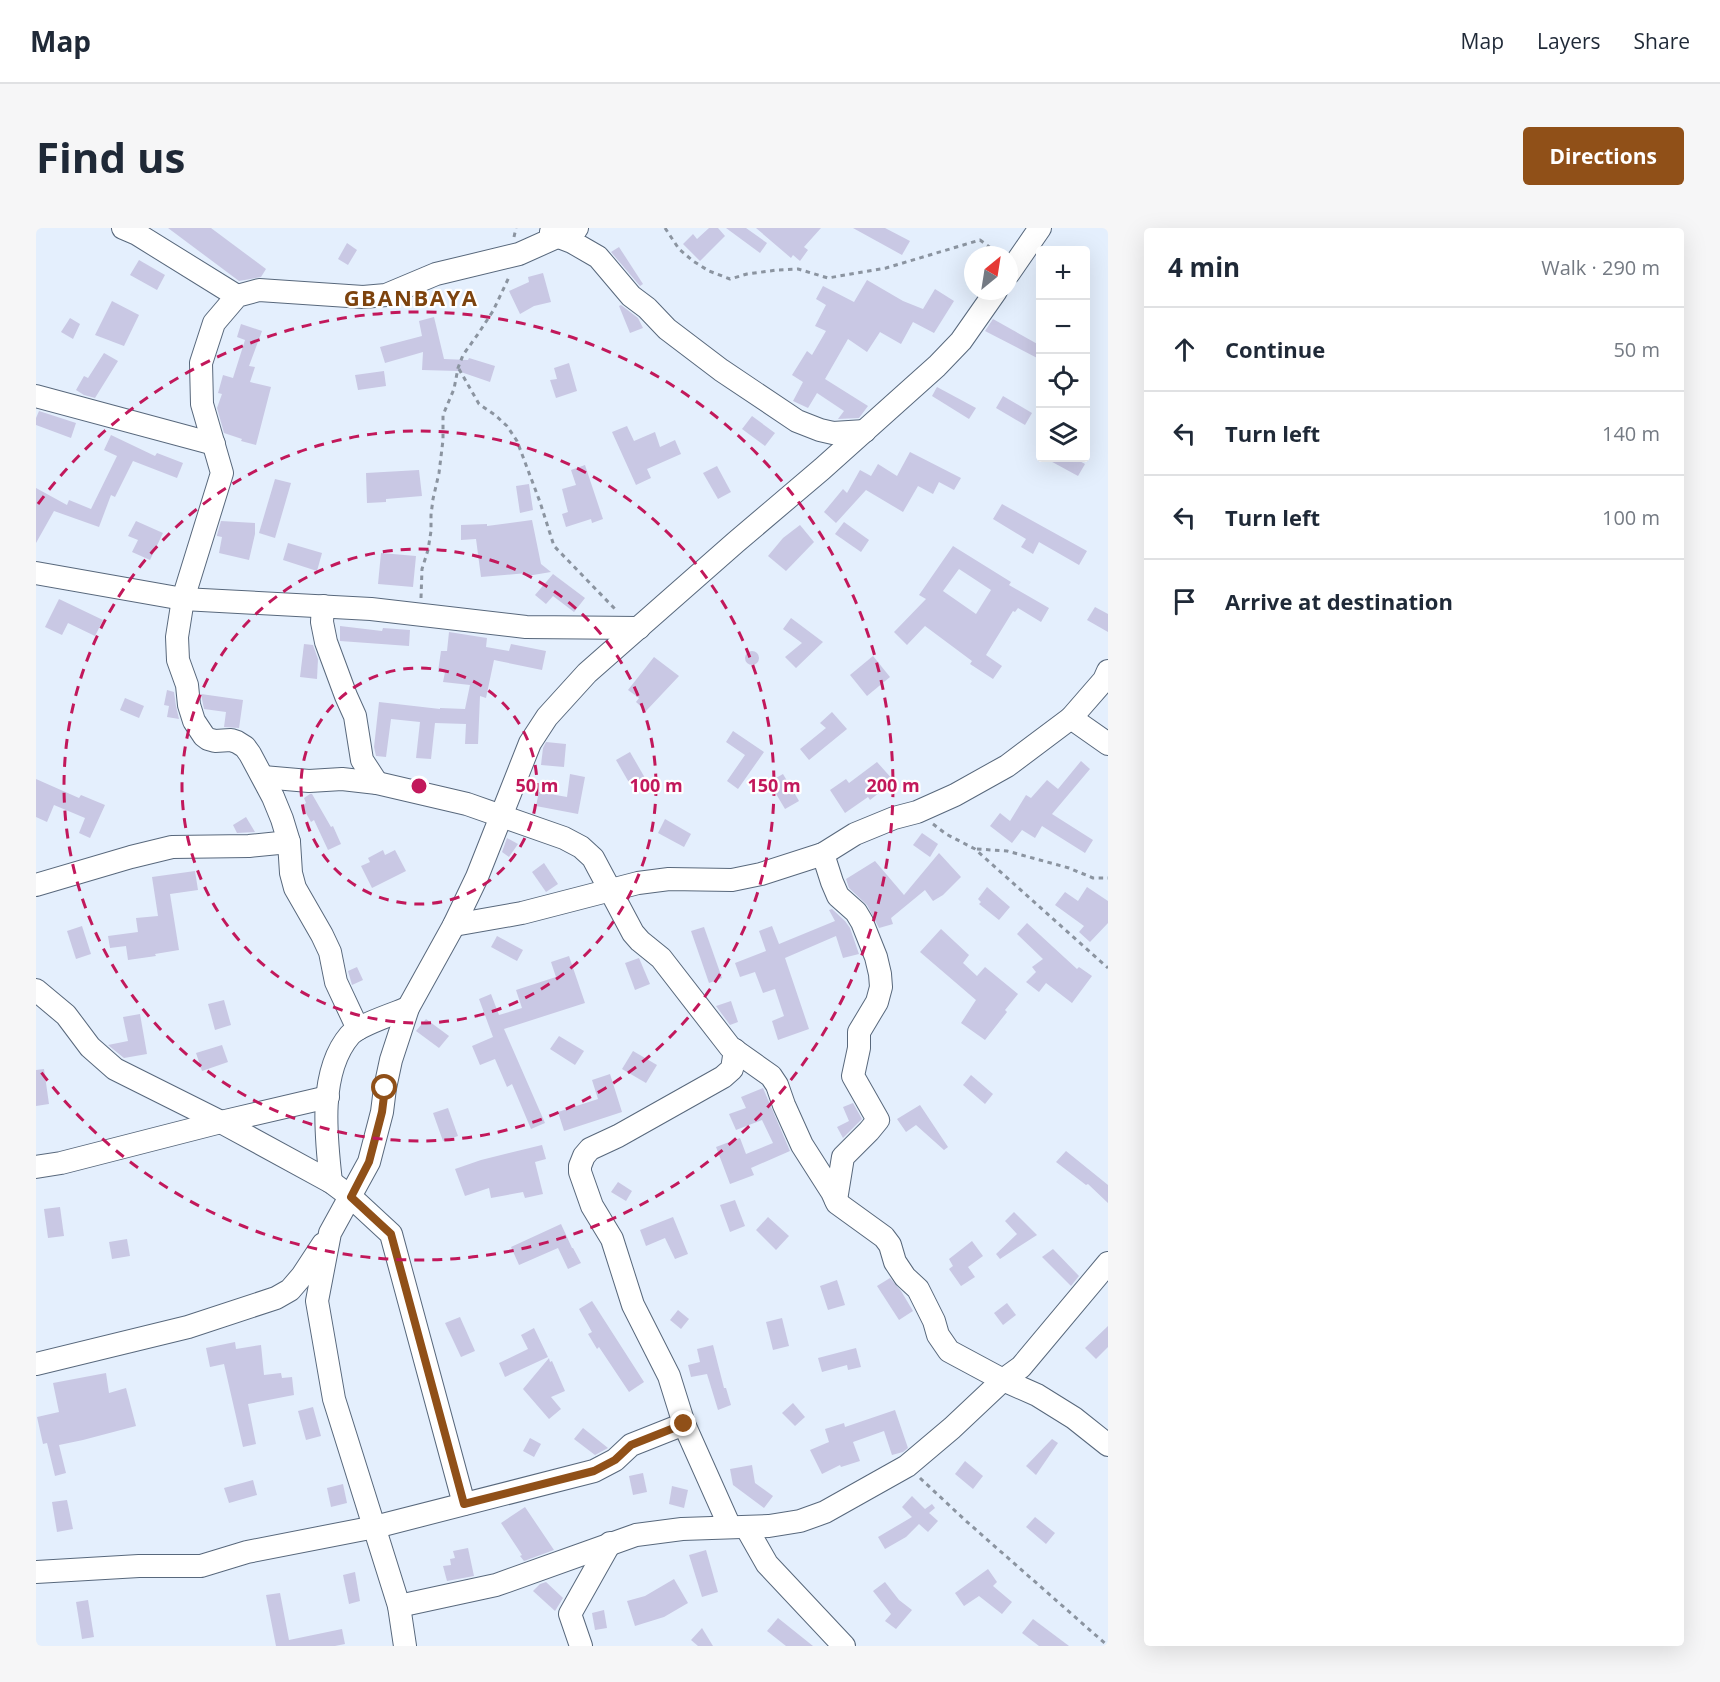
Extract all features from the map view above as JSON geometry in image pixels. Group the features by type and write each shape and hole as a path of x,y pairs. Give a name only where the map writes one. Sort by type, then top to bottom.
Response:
{"street":[{"path":"123,228 147,240 237,296"},
{"path":"1018,260 1040,228"},
{"path":"358,1029 336,982 330,952 295,888 291,873 289,842 273,797 244,747 231,740 208,739 204,736 194,721 189,705 188,685 178,660 177,637 183,599 222,473 202,404 201,363 214,323 237,296 259,290 363,297 386,295 436,274 519,254 560,231 572,242 598,257 631,296 647,308 667,329 721,370 797,421 833,433 865,430"},
{"path":"36,1364 188,1327 276,1298 290,1290 330,1233 369,1162 382,1112 391,1060 408,1008 454,925 477,877 530,743 547,717 587,673 937,366 960,341 990,300"},
{"path":"36,396 214,444"},
{"path":"36,573 183,599 372,609 526,627 639,628"},
{"path":"323,606 322,622 326,642 355,716 362,760 377,783"},
{"path":"454,925 522,913 638,883 669,879 732,880 761,874 823,854 855,834 894,818 917,812 955,795 1007,766 1071,718 1104,680 1108,671"},
{"path":"1071,718 1108,744"},
{"path":"263,777 309,781 342,779 377,783 467,804 564,838 580,847 593,858 633,933 661,958 730,1047 771,1076 802,1145 837,1203 884,1237 904,1277 918,1289 934,1321 938,1335 949,1351 1037,1395 1074,1418 1108,1445"},
{"path":"36,885 172,847 249,846 289,842"},
{"path":"823,854 838,896 856,912 862,922 876,957 881,987 877,1002 859,1032 859,1048 853,1076 878,1120 843,1157 836,1200"},
{"path":"36,990 66,1016 90,1047 115,1069 221,1122 331,1182 391,1234 464,1504"},
{"path":"331,1182 326,1135 328,1097 331,1071 338,1054 350,1035 358,1029 408,1008"},
{"path":"735,1050 732,1069 723,1077 674,1106 590,1149 584,1156 580,1172 592,1206 612,1239 633,1305 669,1376 684,1424 738,1527 767,1564 844,1646"},
{"path":"36,1167 328,1097"},
{"path":"330,1233 317,1301 334,1399 399,1606 405,1646"},
{"path":"399,1606 496,1585 636,1535 682,1528 738,1527 800,1521 825,1512 908,1466 952,1428 1003,1380 1021,1367 1108,1263"},
{"path":"36,1572 139,1566 201,1566 247,1552 375,1527 594,1471 615,1460 631,1445 684,1424"},
{"path":"581,1646 570,1614 610,1543"}],"path":[{"path":"419,614 422,569 428,550 433,499 443,440 443,415 454,389 463,354 493,311 519,254 513,243 516,228"},
{"path":"665,228 679,249 693,261 709,271 730,279 747,274 798,269 828,278 886,268 980,240 988,246"},
{"path":"458,368 479,404 507,426 517,441 554,546 615,609 639,628"},
{"path":"917,812 946,834 975,849 1108,968"},
{"path":"975,849 1007,851 1069,868 1093,878 1108,878"},
{"path":"908,1466 966,1521 1108,1646"}],"building":[{"path":"168,228 211,228 266,269 261,277 239,281"},
{"path":"709,228 718,228 725,236 700,261 683,244 693,234 697,239"},
{"path":"726,228 746,228 767,243 760,253"},
{"path":"756,228 821,228 804,247 808,250 800,261 793,255 791,258"},
{"path":"853,228 885,228 910,241 902,255"},
{"path":"347,243 357,250 348,265 338,259"},
{"path":"619,247 643,284 640,286 611,252"},
{"path":"139,260 165,275 157,290 130,275"},
{"path":"543,273 551,302 534,306 520,314 509,291 529,282 528,277"},
{"path":"867,280 903,301 923,309 935,289 954,301 934,333 913,322 901,344 880,332 867,352 848,339 825,379 868,406 859,418 838,419 844,411 817,393 808,408 793,401 803,382 792,375 807,351 812,355 826,331 815,326 826,305 816,299 823,286 854,302"},
{"path":"112,301 139,315 124,346 95,335"},
{"path":"621,305 638,318 643,328 630,333 619,306"},
{"path":"434,317 444,359 468,360 469,358 495,366 490,382 458,371 422,370 423,352 385,363 380,347 422,336 419,321"},
{"path":"70,318 80,324 73,339 61,332"},
{"path":"993,319 1036,343 1036,357 985,331"},
{"path":"241,324 262,331 249,366 255,367 250,382 271,387 256,445 224,433 217,408 222,394 218,393 223,375 233,378 245,340 237,337"},
{"path":"104,353 118,361 95,398 84,395 76,390 84,376 88,378"},
{"path":"569,363 577,391 556,398 550,380 557,379 554,368"},
{"path":"384,371 386,386 358,390 355,375"},
{"path":"937,387 976,408 969,419 932,396"},
{"path":"1003,396 1032,413 1025,425 996,408"},
{"path":"39,411 76,423 71,438 36,425"},
{"path":"752,416 775,433 765,446 742,429"},
{"path":"627,426 634,441 655,432 660,447 675,440 681,454 647,469 651,478 636,485 612,432"},
{"path":"111,435 155,456 157,453 183,463 177,478 133,461 115,497 111,495 99,527 54,511 36,543 36,488 67,505 69,500 91,509 117,456 104,450"},
{"path":"910,452 961,478 954,490 939,482 933,494 918,486 903,512 866,490 836,523 824,512 843,489 847,493 860,470 871,476 878,464 897,476"},
{"path":"1052,462 1085,464 1078,476"},
{"path":"585,465 603,519 592,523 591,519 566,527 562,514 568,512 562,489 576,485 571,470"},
{"path":"717,466 731,492 718,499 703,473"},
{"path":"419,470 422,496 367,503 366,473"},
{"path":"275,479 291,483 275,538 259,533"},
{"path":"529,484 533,510 520,513 516,486"},
{"path":"1002,504 1087,551 1079,565 1039,542 1033,554 1021,547 1026,539 993,519"},
{"path":"532,520 541,564 551,572 527,576 527,573 481,577 476,539 461,540 461,525 487,524 487,526"},
{"path":"136,521 163,533 150,560 132,552 138,540 128,536"},
{"path":"221,521 255,523 249,560 219,553 222,537 217,535"},
{"path":"844,522 869,540 861,552 835,534"},
{"path":"800,525 814,542 786,571 768,556 783,538"},
{"path":"288,543 322,553 317,571 283,560"},
{"path":"953,546 1011,582 1009,585 1049,608 1041,622 1018,608 1015,612 1013,611 986,655 1002,666 993,679 970,664 972,661 925,626 907,645 894,632 926,599 919,595","holes":["959,569 991,590 976,614 943,591"]},
{"path":"381,553 416,556 413,587 378,584"},
{"path":"553,574 585,598 574,612 553,596 546,604 535,595"},
{"path":"59,599 103,620 95,636 68,623 62,635 45,627"},
{"path":"1095,607 1108,614 1108,632 1087,620"},
{"path":"791,618 823,642 796,668 785,657 802,643 783,629"},
{"path":"340,626 382,631 383,628 410,630 409,646 340,641"},
{"path":"449,632 487,638 486,647 509,651 511,644 546,651 542,670 494,660 486,698 480,696 478,744 465,744 466,724 435,723 431,759 416,758 420,722 391,719 386,757 376,756 374,747 379,702 440,709 465,709 470,685 443,682 445,672 438,672 441,651 447,651"},
{"path":"304,644 313,645 318,659 317,679 300,677"},
{"path":"749,651 755,651 759,658 755,665 749,665 745,661 745,655"},
{"path":"873,656 890,677 867,696 850,675"},
{"path":"654,657 679,676 646,711 636,702 639,698 628,690"},
{"path":"167,690 174,692 179,719 167,717 169,706 164,705"},
{"path":"201,694 243,700 239,728 224,727 226,712 204,709"},
{"path":"125,698 144,706 139,718 120,710"},
{"path":"832,712 847,729 809,760 800,749 826,728 820,723"},
{"path":"733,731 764,752 738,789 727,781 745,755 726,742"},
{"path":"546,742 566,744 564,767 541,765"},
{"path":"630,752 645,778 631,786 616,760"},
{"path":"1081,761 1090,769 1052,814 1093,840 1085,853 1042,826 1035,838 1022,830 1012,843 990,826 1000,813 1010,821 1026,795 1031,798 1047,780 1058,789"},
{"path":"877,762 894,781 870,800 868,797 845,813 830,790 846,779 849,783"},
{"path":"570,774 585,777 578,814 536,806 539,792 567,797"},
{"path":"783,774 799,801 785,809 769,782"},
{"path":"36,779 79,798 81,795 105,805 90,838 79,833 85,818 54,805 47,822 36,817"},
{"path":"310,794 331,827 333,826 341,844 328,850 314,820 311,822 302,806 306,803 304,798"},
{"path":"246,817 255,832 237,833 233,825"},
{"path":"665,819 691,834 684,847 658,833"},
{"path":"922,833 938,844 930,857 913,845"},
{"path":"507,838 518,844 509,857 502,852"},
{"path":"383,850 385,855 395,850 406,871 372,888 361,866 370,862 368,858"},
{"path":"939,853 961,877 943,895 933,901 925,890 891,918 893,924 879,928 867,905 849,888 846,879 875,861 904,895"},
{"path":"544,863 558,884 546,892 532,872"},
{"path":"195,871 198,890 170,894 179,950 128,960 126,946 110,948 108,936 138,932 136,918 158,916 152,877"},
{"path":"987,887 1010,907 999,920 979,904 981,902 978,899"},
{"path":"1087,887 1108,901 1108,923 1090,942 1079,932 1084,926 1055,905 1065,892 1078,901"},
{"path":"832,909 850,928 859,954 843,958 836,936 785,958 809,1029 778,1040 772,1021 784,1016 775,989 763,993 755,972 740,977 735,963 766,951 759,931 772,926 779,944 835,921 829,910"},
{"path":"1027,923 1077,969 1079,967 1092,976 1072,1003 1046,983 1039,992 1026,982 1036,972 1032,967 1043,959 1017,934"},
{"path":"82,926 91,954 76,959 67,931"},
{"path":"704,927 722,978 709,983 691,931"},
{"path":"941,929 969,955 963,963 977,976 985,967 1018,994 985,1040 961,1023 976,1000 920,952"},
{"path":"497,936 523,950 517,961 491,947"},
{"path":"569,956 585,1003 504,1029 545,1123 531,1129 512,1084 507,1087 495,1059 480,1065 472,1046 493,1037 479,999 491,994 499,1015 522,1008 516,990 556,977 551,962"},
{"path":"639,958 650,984 635,990 625,963"},
{"path":"357,967 363,980 352,985 348,971"},
{"path":"224,1000 231,1025 215,1030 208,1004"},
{"path":"731,1001 738,1022 730,1025 716,1006"},
{"path":"140,1014 147,1054 124,1058 108,1045 128,1041 123,1017"},
{"path":"426,1019 449,1036 439,1048 416,1031"},
{"path":"559,1036 584,1051 575,1065 550,1049"},
{"path":"222,1045 228,1062 202,1071 196,1053"},
{"path":"633,1051 657,1065 646,1083 622,1069"},
{"path":"44,1069 49,1104 36,1106 36,1070"},
{"path":"610,1074 622,1112 564,1131 558,1112 598,1099 592,1080"},
{"path":"971,1075 993,1094 985,1104 963,1085"},
{"path":"763,1088 790,1151 751,1168 754,1175 730,1184 716,1147 740,1138 746,1154 773,1143 762,1120 736,1130 729,1114 746,1108 741,1097"},
{"path":"853,1103 862,1119 843,1138 837,1127 849,1121 843,1107"},
{"path":"920,1105 948,1147 944,1150 916,1125 906,1132 897,1119"},
{"path":"448,1108 458,1136 443,1141 433,1113"},
{"path":"542,1145 546,1159 535,1162 543,1194 525,1198 523,1192 491,1198 489,1188 465,1196 455,1169"},
{"path":"1066,1151 1108,1185 1108,1203 1088,1184 1086,1185 1056,1162"},
{"path":"618,1182 632,1191 626,1201 611,1192"},
{"path":"735,1200 745,1226 730,1232 720,1205"},
{"path":"60,1207 64,1236 48,1238 44,1209"},
{"path":"1014,1212 1037,1235 1000,1259 996,1254 1017,1234 1005,1221"},
{"path":"673,1217 688,1254 675,1259 665,1238 646,1246 640,1230"},
{"path":"768,1217 789,1236 776,1250 756,1230"},
{"path":"561,1224 581,1263 568,1269 558,1248 519,1265 511,1247"},
{"path":"127,1239 130,1256 112,1259 109,1242"},
{"path":"972,1241 983,1256 968,1267 975,1277 961,1286 949,1269 953,1266 949,1259"},
{"path":"1053,1249 1079,1276 1071,1286 1042,1257"},
{"path":"890,1278 913,1311 899,1320 877,1286"},
{"path":"837,1280 845,1305 828,1310 820,1286"},
{"path":"592,1301 644,1382 629,1392 588,1334 592,1332 579,1309"},
{"path":"1007,1303 1016,1315 1003,1325 994,1313"},
{"path":"678,1310 689,1319 681,1329 670,1320"},
{"path":"460,1317 475,1351 461,1357 445,1323"},
{"path":"782,1318 789,1346 773,1350 766,1322"},
{"path":"1108,1326 1108,1347 1096,1359 1085,1348"},
{"path":"534,1328 548,1357 505,1377 499,1363 528,1349 521,1335"},
{"path":"235,1342 236,1349 261,1345 264,1375 281,1373 282,1378 292,1377 294,1395 248,1404 256,1444 243,1447 224,1364 210,1367 206,1348"},
{"path":"713,1345 724,1388 726,1388 731,1405 718,1410 707,1374 691,1377 688,1365 700,1362 697,1349"},
{"path":"856,1348 861,1367 848,1370 847,1365 822,1372 818,1358"},
{"path":"549,1358 565,1391 551,1397 561,1409 549,1419 523,1389"},
{"path":"106,1373 109,1393 126,1388 136,1426 59,1445 66,1473 55,1476 47,1443 43,1444 37,1417 59,1412 53,1383"},
{"path":"793,1403 805,1417 795,1426 782,1413"},
{"path":"313,1407 321,1436 306,1440 298,1411"},
{"path":"895,1410 908,1448 892,1455 884,1431 853,1442 860,1461 841,1467 840,1465 822,1474 810,1450 829,1442 825,1429 844,1423 845,1427"},
{"path":"583,1428 608,1448 595,1455 574,1439"},
{"path":"530,1438 541,1444 534,1457 523,1451"},
{"path":"1052,1439 1058,1443 1036,1475 1026,1466"},
{"path":"965,1461 983,1476 973,1489 955,1474"},
{"path":"752,1465 755,1483 773,1496 764,1508 733,1485 730,1469"},
{"path":"643,1473 647,1492 633,1495 629,1476"},
{"path":"253,1480 257,1495 229,1503 224,1488"},
{"path":"343,1484 347,1503 331,1507 327,1488"},
{"path":"672,1486 688,1490 684,1508 669,1504"},
{"path":"912,1496 925,1509 932,1504 935,1508 929,1513 938,1521 928,1532 919,1524 906,1537 885,1549 878,1537 912,1517 902,1507"},
{"path":"67,1500 73,1529 57,1532 52,1502"},
{"path":"525,1507 554,1550 524,1561 501,1523"},
{"path":"1035,1517 1055,1533 1046,1544 1026,1527"},
{"path":"468,1548 474,1576 447,1581 443,1566 451,1565 450,1559 455,1558 453,1551"},
{"path":"706,1550 718,1592 702,1597 689,1555"},
{"path":"988,1569 997,1582 993,1586 1012,1602 1002,1614 979,1596 964,1606 955,1593"},
{"path":"355,1572 360,1601 349,1604 343,1575"},
{"path":"674,1579 688,1603 664,1617 635,1626 627,1601 645,1596"},
{"path":"546,1582 563,1598 555,1611 533,1591"},
{"path":"885,1582 899,1600 912,1610 896,1629 885,1621 891,1614 873,1591"},
{"path":"280,1593 289,1640 342,1629 345,1644 276,1646 266,1595"},
{"path":"88,1600 94,1637 82,1639 76,1602"},
{"path":"604,1610 607,1628 595,1630 592,1613"},
{"path":"778,1618 813,1646 786,1646 767,1631"},
{"path":"1033,1619 1069,1646 1039,1646 1022,1633"},
{"path":"702,1628 713,1646 698,1646 691,1640"}],"district":[{"name":"GBANBAYA","path":"411,297"}],"route":[{"path":"385,1088 382,1112 369,1162 351,1197 391,1234 464,1504 594,1471 615,1460 631,1445 684,1424"}]}
